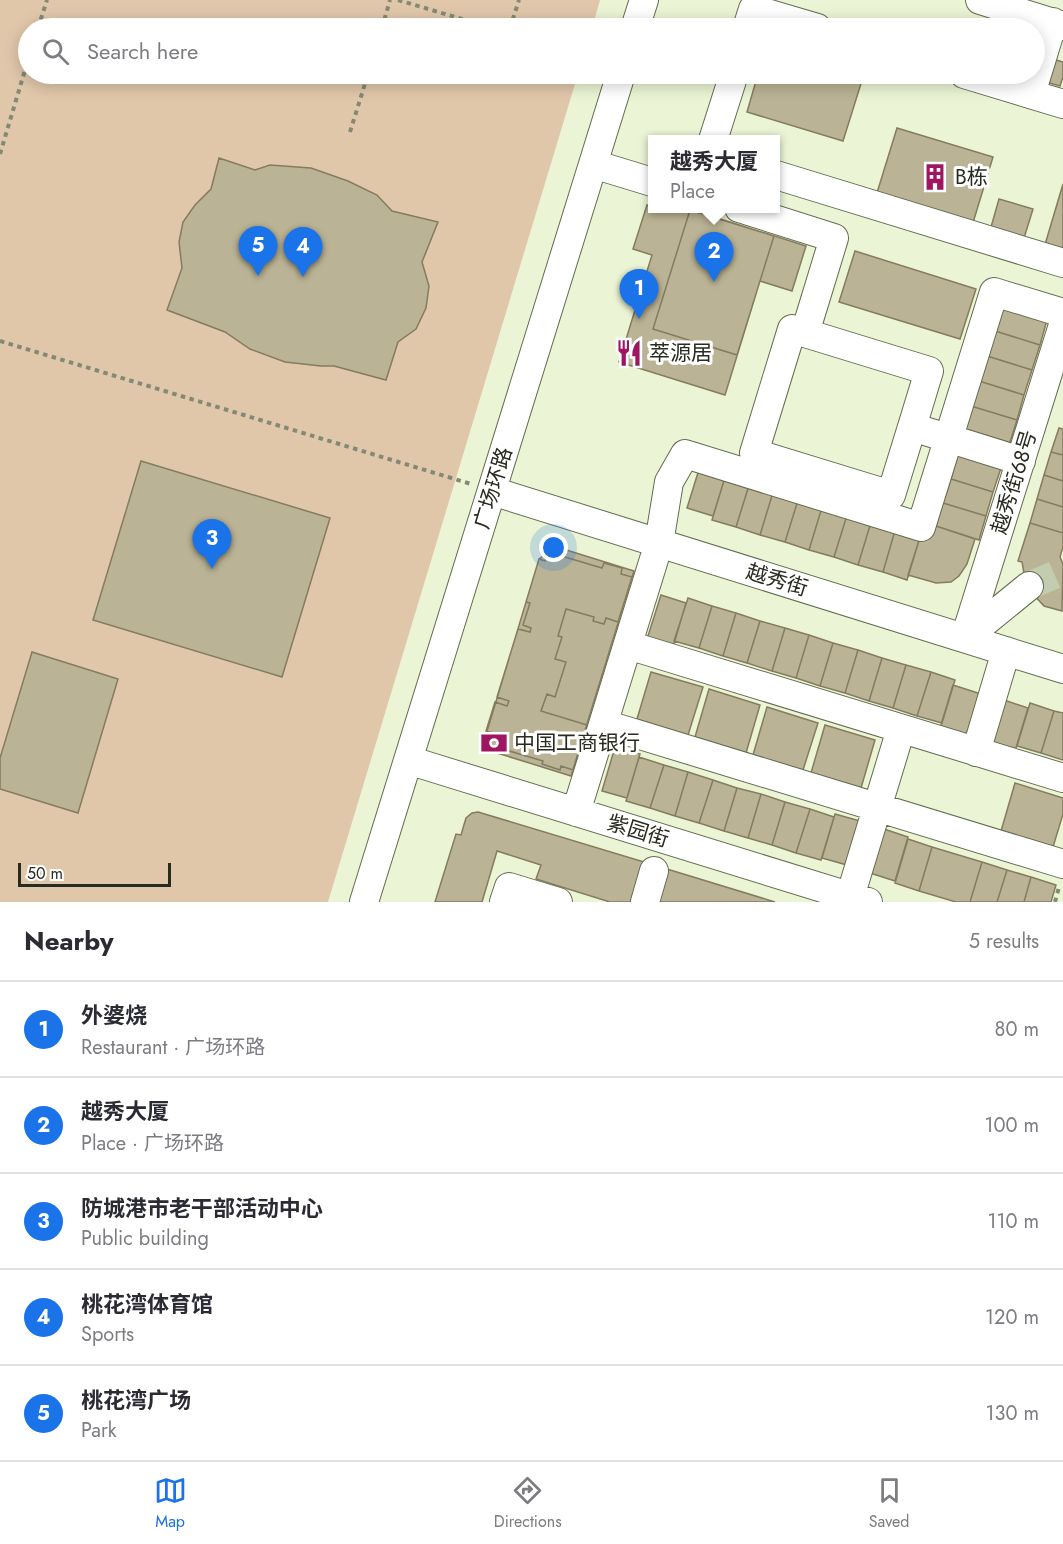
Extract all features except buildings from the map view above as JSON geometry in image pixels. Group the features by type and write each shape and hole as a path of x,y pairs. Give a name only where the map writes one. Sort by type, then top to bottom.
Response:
{"street":[{"path":"638,18 644,0"},
{"path":"980,0 1038,18"},
{"path":"750,18 753,9 783,18"},
{"path":"1045,58 1058,24"},
{"name":"广场环路","path":"364,902 618,84"},
{"path":"716,135 731,84"},
{"path":"998,84 1063,104"},
{"path":"1031,94 1035,84"},
{"path":"593,164 648,181"},
{"path":"780,176 1063,262"},
{"path":"755,213 834,238 805,333"},
{"path":"576,812 659,543 669,482 685,454 921,527 994,292 1063,313"},
{"name":"越秀街68号","path":"965,639 1063,325"},
{"path":"792,329 805,333 929,371 891,495 754,453 792,329"},
{"path":"912,427 1021,461"},
{"name":"越秀街","path":"492,491 1063,669"},
{"path":"965,639 1029,586"},
{"path":"628,645 1063,778"},
{"path":"976,752 1006,651"},
{"path":"604,723 1063,864"},
{"path":"859,899 877,808 902,729"},
{"name":"紫园街","path":"408,760 859,899"},
{"path":"645,902 654,871"},
{"path":"504,902 509,887 558,902"}],"path":[{"path":"41,18 47,0"},
{"path":"385,18 390,0"},
{"path":"398,0 458,18"},
{"path":"513,18 519,0"},
{"path":"0,154 21,84"},
{"path":"350,132 365,84"},
{"path":"0,341 492,491"}],"shaded area":[{"path":"0,0 600,0 595,18 18,18 18,84 575,84 328,902 0,902"}],"tunnel":[{"path":"1029,586 1063,571"}],"place":[{"name":"B栋","path":"935,177"},
{"name":"桃花湾广场","path":"258,276"},
{"name":"桃花湾体育馆","path":"303,277"},
{"name":"越秀大厦","path":"714,282"},
{"name":"外婆烧","path":"639,319"},
{"name":"萃源居","path":"629,353"},
{"name":"防城港市老干部活动中心","path":"212,569"},
{"name":"中国工商银行","path":"494,743"}]}
